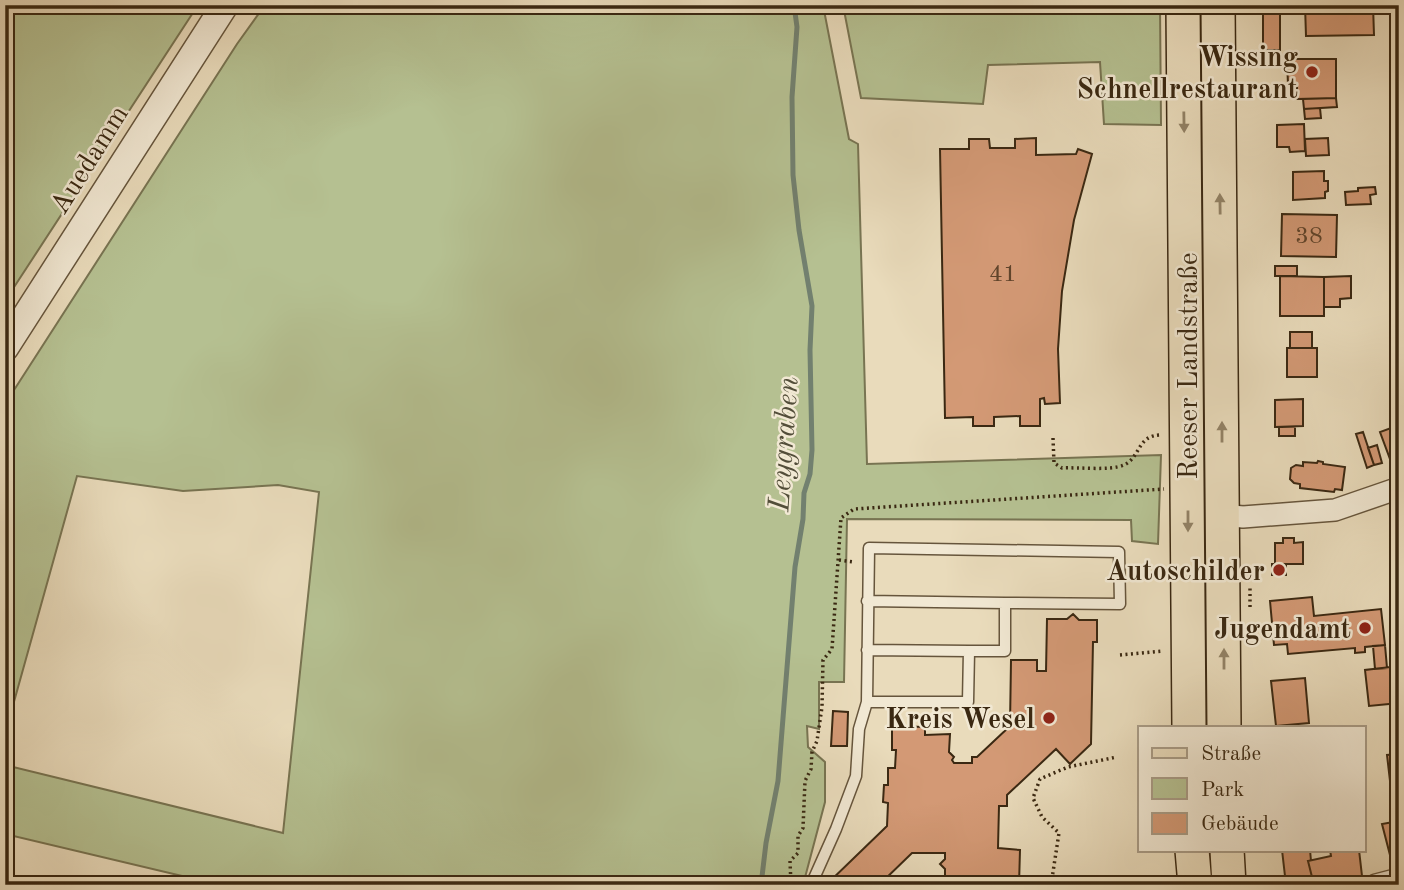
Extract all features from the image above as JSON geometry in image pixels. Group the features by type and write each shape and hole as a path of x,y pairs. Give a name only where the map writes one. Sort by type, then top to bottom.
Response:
{"main road":[{"name":"Reeser Landstraße","path":"1183,5 1189,726"},
{"name":"Reeser Landstraße","path":"1218,5 1224,726"},
{"path":"1192,852 1195,885"},
{"path":"1227,852 1229,885"}],"street":[{"name":"Auedamm","path":"5,348 225,5"},
{"path":"1223,516 1335,510 1399,488"},
{"path":"1377,885 1399,879"}],"lane":[{"path":"811,885 856,776 859,729 867,702 867,601 869,548 1119,552 1120,604 867,601"},
{"path":"867,650 1005,651 1005,603"},
{"path":"867,702 968,702 969,651"}],"path":[{"path":"1053,438 1054,463 1062,468 1121,467 1133,460 1142,442 1155,435 1170,435"},
{"path":"839,561 858,562"},
{"path":"1120,655 1165,650"},
{"path":"1051,885 1059,833 1042,817 1033,799 1040,779 1068,767 1117,757"}],"green space":[{"path":"5,5 198,5 5,301"},
{"path":"265,5 823,5 849,139 858,144 867,464 1161,455 1158,544 1132,541 1131,520 847,519 844,682 819,682 819,729 807,726 808,747 825,762 825,802 803,885 220,885 5,834 5,765 283,833 319,492 278,485 183,491 77,476 5,734 5,404 237,44"},
{"path":"843,5 1160,5 1161,125 1104,124 1100,62 988,65 983,104 861,98"}],"building":[{"path":"1263,5 1280,5 1280,50 1263,50"},
{"path":"1305,5 1373,5 1374,35 1306,36"},
{"path":"1391,49 1399,49 1399,70 1391,70"},
{"name":"Wissing Schnellrestaurant","path":"1287,59 1336,59 1336,98 1297,99 1297,85 1288,85"},
{"path":"1336,98 1337,107 1304,109 1303,99"},
{"path":"1320,108 1321,118 1305,119 1304,109"},
{"path":"1304,124 1305,151 1290,152 1289,147 1277,147 1277,125"},
{"path":"1036,138 1036,155 1076,154 1078,149 1092,154 1074,220 1062,291 1058,349 1060,403 1045,404 1044,398 1040,399 1040,426 1020,426 1020,416 994,417 994,426 973,426 973,417 945,418 940,149 969,149 969,139 989,139 990,148 1015,148 1015,139"},
{"path":"1328,138 1329,155 1306,156 1305,139"},
{"path":"1324,171 1324,181 1328,181 1325,198 1293,200 1293,172"},
{"path":"1375,187 1376,194 1370,195 1371,204 1346,205 1345,192"},
{"path":"1282,214 1337,215 1336,257 1281,256"},
{"path":"1391,238 1399,238 1399,256 1392,256"},
{"path":"1275,266 1297,266 1297,276 1275,276"},
{"path":"1280,276 1324,277 1324,316 1280,316"},
{"path":"1351,276 1351,298 1340,299 1340,307 1324,307 1324,277"},
{"path":"1290,332 1312,332 1312,348 1290,348"},
{"path":"1287,348 1317,348 1317,377 1287,377"},
{"path":"1303,399 1303,426 1275,427 1275,400"},
{"path":"1279,427 1295,427 1295,436 1279,436"},
{"path":"1391,428 1392,431 1399,429 1399,456 1390,459 1380,432"},
{"path":"1363,432 1374,465 1367,468 1356,434"},
{"path":"1377,445 1382,463 1374,465 1368,448"},
{"path":"1318,461 1345,467 1342,490 1335,489 1334,492 1300,488 1300,484 1290,479 1291,468 1296,465 1303,466 1303,462"},
{"path":"1283,538 1294,538 1294,543 1303,542 1303,564 1275,564 1275,543 1283,543"},
{"name":"Autoschilder","path":"1272,564 1286,564 1286,575 1272,575"},
{"path":"1312,597 1314,616 1381,609 1385,645 1365,647 1365,652 1355,653 1355,648 1288,654 1287,644 1274,645 1270,601"},
{"path":"1073,614 1079,620 1097,620 1097,642 1093,642 1091,744 1070,764 1056,749 1007,795 1007,806 999,806 998,848 1020,850 1019,885 941,885 941,879 945,879 945,869 940,864 945,859 945,853 912,853 879,885 826,885 887,826 888,803 883,802 884,785 888,785 888,768 895,768 896,750 892,750 892,726 925,727 925,735 950,734 949,752 954,757 954,763 972,763 972,757 977,757 1010,726 1011,660 1037,660 1037,671 1046,671 1047,619 1067,619"},
{"path":"1385,645 1387,668 1375,669 1373,646"},
{"path":"1399,666 1399,703 1369,706 1365,670"},
{"path":"1305,678 1309,723 1276,726 1271,681"},
{"path":"833,711 848,712 847,746 831,746"},
{"path":"1398,754 1399,780 1390,781 1387,755"},
{"path":"1399,821 1399,853 1390,855 1382,824"},
{"path":"1282,852 1310,852 1311,861 1308,861 1314,885 1291,885 1285,876"},
{"path":"1330,852 1359,852 1362,876 1314,885 1308,861 1331,856"}],"waterway":[{"name":"Leygraben","path":"761,885 778,781 795,567 812,450 812,306 793,175 792,97 797,27 794,5"}],"place":[{"name":"Wissing Schnellrestaurant","path":"1312,72"},
{"name":"Autoschilder","path":"1279,570"},
{"name":"Jugendamt","path":"1365,628"},
{"name":"Kreis Wesel","path":"1049,718"}]}
